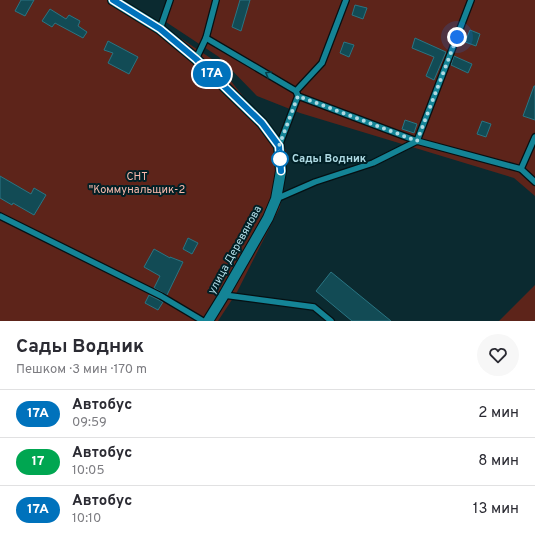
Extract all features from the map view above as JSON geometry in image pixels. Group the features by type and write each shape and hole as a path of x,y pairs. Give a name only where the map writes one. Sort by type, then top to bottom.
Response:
{"street":[{"path":"113,0 160,29 196,59 262,123 279,146"},
{"name":"улица Деревянова","path":"208,321 268,218 276,199 281,171 279,146"}],"lane":[{"path":"160,29 170,0"},
{"path":"196,59 206,38 216,0"},
{"path":"279,146 297,93 322,63 346,0"},
{"path":"276,199 315,182 373,163 417,141 471,0"},
{"path":"206,38 297,93 417,141 521,169 535,182"},
{"path":"521,169 535,137"},
{"path":"0,216 161,296 203,321"},
{"path":"224,295 314,307 331,321"}],"green space":[{"name":"СНТ \"Коммунальщик-2","path":"0,0 107,0 159,24 215,61 286,150 280,207 237,292 218,321 0,321"},
{"path":"172,0 535,0 535,196 514,178 300,113 257,96 219,57 166,22"},
{"path":"535,285 535,321 499,321"}],"building":[{"path":"21,0 34,0 25,16 15,11"},
{"path":"240,0 250,0 241,31 232,27"},
{"path":"355,5 367,8 363,19 352,15"},
{"path":"50,9 66,19 69,15 80,21 78,26 87,32 83,38 55,23 52,27 42,21"},
{"path":"470,30 480,34 476,46 465,42"},
{"path":"415,38 446,52 434,80 426,76 434,57 412,48"},
{"path":"108,41 138,57 129,74 108,63 113,53 104,50"},
{"path":"344,42 354,45 349,57 340,53"},
{"path":"454,56 472,64 468,73 451,65"},
{"path":"535,86 535,120 523,116"},
{"path":"405,120 417,124 414,133 402,129"},
{"path":"482,121 491,124 486,137 477,134"},
{"path":"0,176 31,194 34,188 46,195 34,215 13,203 12,205 0,198"},
{"path":"188,238 198,243 192,254 183,249"},
{"path":"154,249 170,258 183,262 167,295 154,288 160,276 144,267"},
{"path":"331,272 391,321 352,321 316,291"},
{"path":"149,295 163,302 158,310 145,303"}],"bus line":[{"name":"17А","path":"113,0 160,29 196,59 262,123 279,146 281,171"}],"place":[{"name":"Сады Водник","path":"280,159"}],"route":[{"path":"280,159 279,146 298,96 417,141 457,37"}]}
